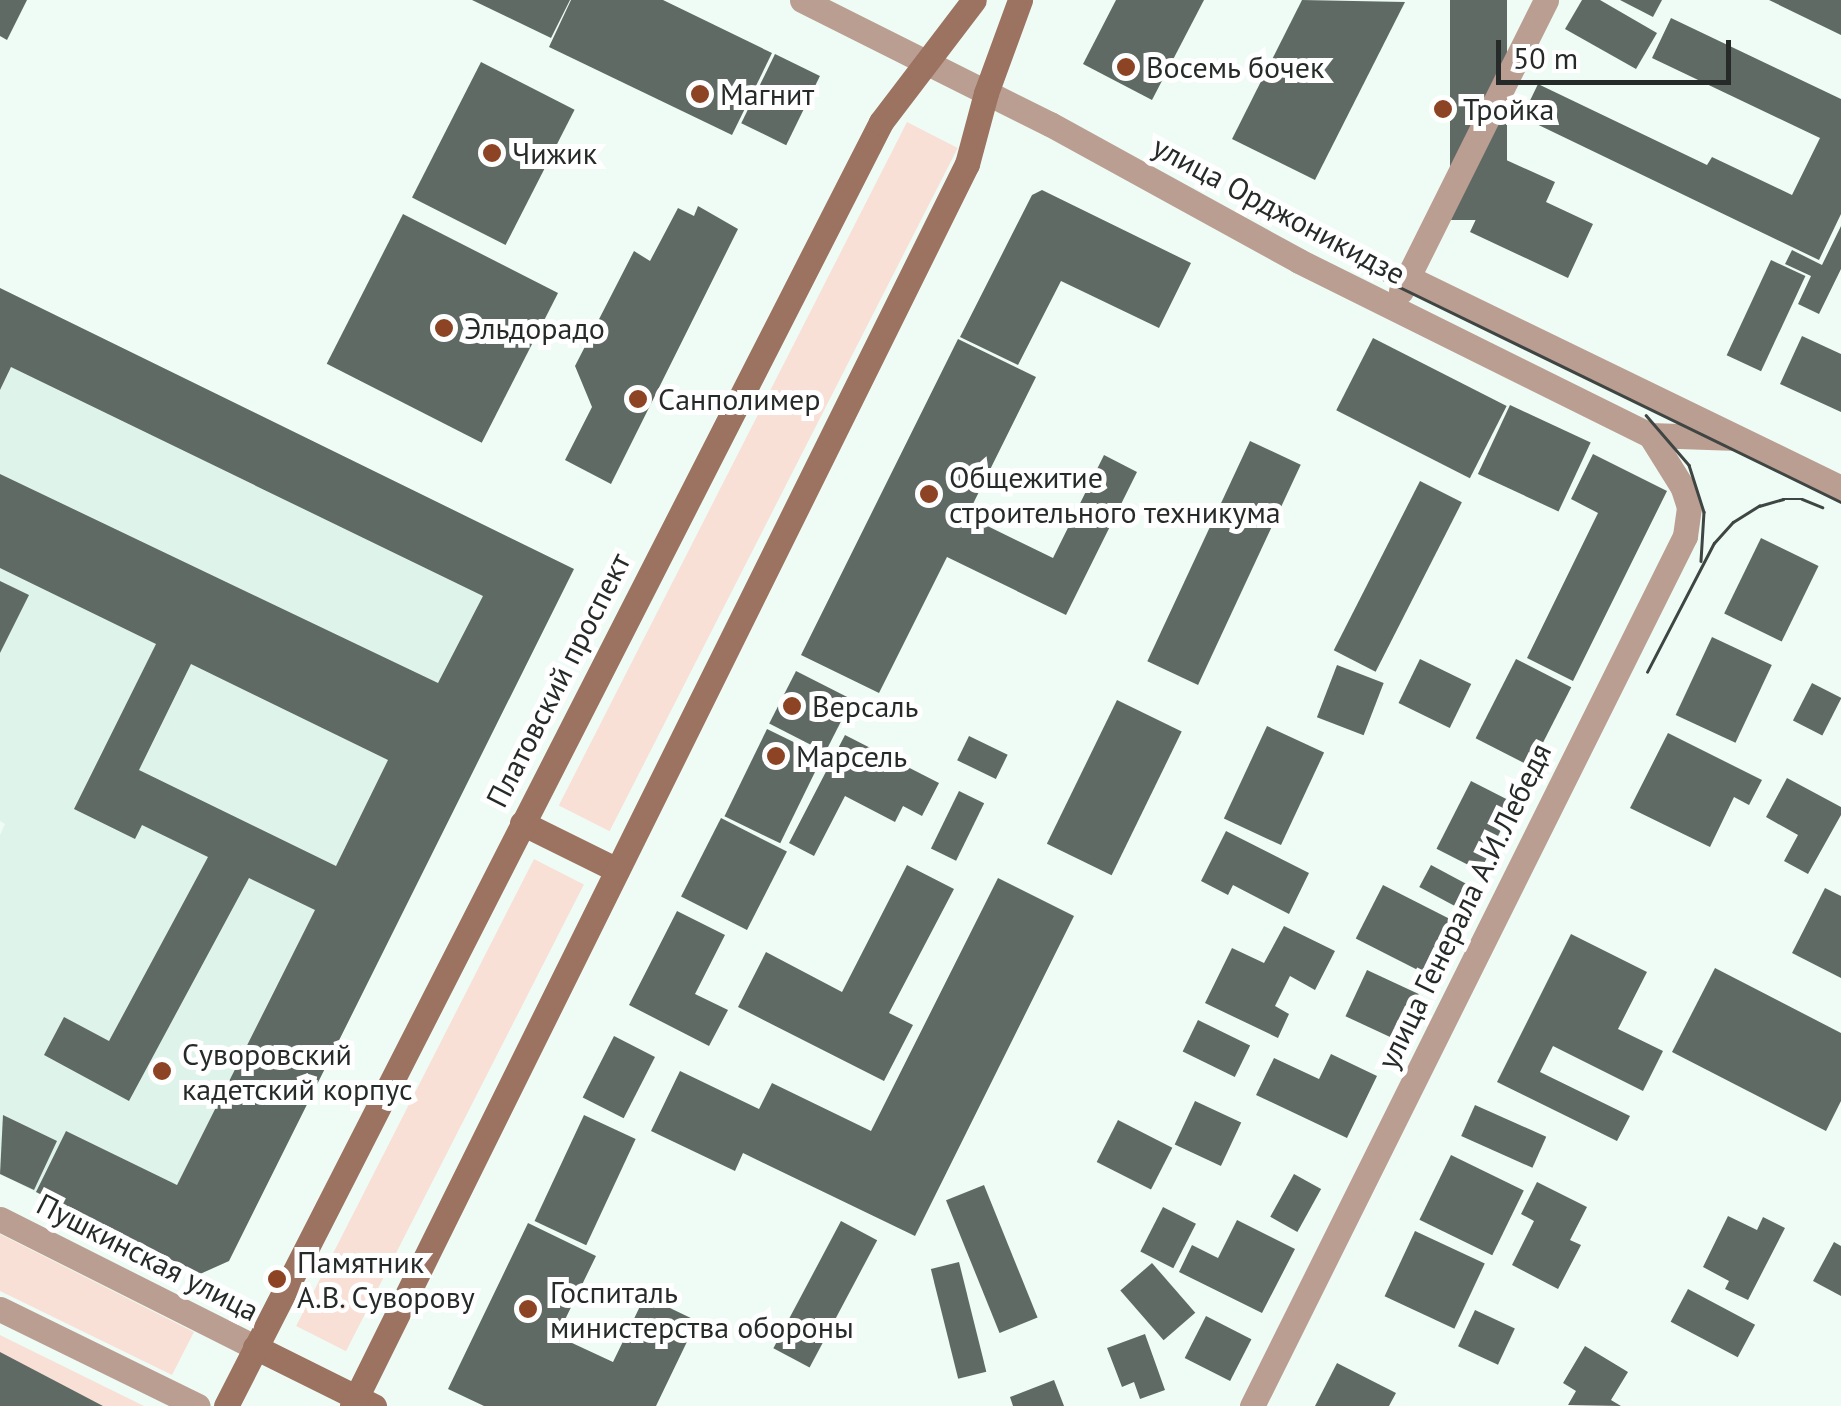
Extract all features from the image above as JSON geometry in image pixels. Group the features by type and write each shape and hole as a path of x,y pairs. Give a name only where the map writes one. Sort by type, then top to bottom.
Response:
{"main road":[{"name":"Платовский проспект","path":"226,1406 881,122 974,0"},
{"path":"360,1403 617,870 967,164 986,93 1020,0"},
{"path":"522,822 617,870"},
{"name":"Пушкинская улица","path":"255,1347 360,1403"}],"street":[{"name":"улица Орджоникидзе","path":"802,0 1392,307 1650,434 1736,438"},
{"path":"1392,307 1546,0"},
{"name":"улица Орджоникидзе","path":"1409,278 1841,488"},
{"name":"улица Генерала А.И.Лебедя","path":"1252,1406 1685,536 1689,507 1683,488 1650,434"},
{"name":"Пушкинская улица","path":"0,1219 255,1347"},
{"path":"0,1309 198,1406"}],"shaded area":[{"path":"907,122 958,148 610,831 559,805"},
{"path":"0,288 574,569 229,1261 200,1274 0,1174 0,835 5,824 0,821"},
{"path":"534,859 584,884 346,1351 296,1326"},
{"path":"0,1234 194,1332 172,1375 0,1291"},
{"path":"0,1335 144,1406 0,1406"}],"building":[{"path":"0,0 27,0 7,40 0,36"},
{"path":"472,0 570,0 551,38"},
{"name":"Магнит","path":"571,0 663,0 772,53 732,135 549,47"},
{"path":"1116,0 1204,0 1152,100 1083,64"},
{"path":"1302,0 1405,2 1315,180 1232,139"},
{"path":"1450,0 1507,0 1507,220 1450,220"},
{"path":"1582,0 1600,0 1657,33 1636,69 1565,29"},
{"path":"1620,0 1662,0 1653,17"},
{"path":"1769,0 1841,0 1841,35"},
{"path":"1671,18 1841,99 1841,214 1819,260 1522,117 1538,84 1707,165 1712,157 1792,195 1820,138 1652,58"},
{"path":"775,54 820,76 786,145 741,123"},
{"name":"Чижик","path":"481,62 575,110 506,245 412,197"},
{"path":"1504,159 1555,182 1546,202 1593,224 1568,278 1470,232"},
{"path":"1042,190 1191,263 1159,328 1061,281 1018,365 960,337 1032,195"},
{"path":"698,206 738,229 611,484 565,460 592,407 575,366 634,251 650,261 678,208 694,216"},
{"name":"Эльдорадо","path":"403,214 558,293 482,443 327,364"},
{"path":"1841,226 1841,269 1819,314 1798,304 1811,276 1785,264 1792,250 1822,265"},
{"path":"1771,260 1805,276 1761,371 1727,355"},
{"path":"0,288 574,569 229,1261 200,1274 36,1192 66,1131 177,1185 315,910 249,878 129,1101 44,1055 64,1017 109,1041 208,857 142,825 135,839 74,809 156,644 0,568 0,474 438,683 483,596 11,367 0,390","holes":["191,664 388,760 336,866 139,770"]},
{"path":"1802,336 1841,354 1841,412 1780,384"},
{"path":"1373,338 1507,406 1470,478 1336,410"},
{"name":"Общежитие строительного техникума","path":"958,339 1036,377 967,516 1053,558 1104,455 1137,472 1066,615 947,557 879,693 801,655"},
{"path":"1510,405 1591,443 1559,511 1478,474"},
{"path":"1250,441 1301,465 1198,685 1147,661"},
{"path":"1593,454 1667,491 1573,681 1527,658 1598,513 1571,499"},
{"path":"1420,481 1462,502 1376,672 1334,650"},
{"path":"1761,538 1819,566 1782,642 1724,613"},
{"path":"0,581 29,595 0,653"},
{"path":"1712,637 1772,665 1735,743 1676,715"},
{"path":"1420,659 1471,684 1450,728 1399,703"},
{"path":"1516,659 1571,687 1531,766 1476,738"},
{"path":"1337,665 1384,683 1364,735 1317,717"},
{"path":"796,671 852,700 825,752 769,724"},
{"path":"1812,683 1841,698 1822,735 1793,720"},
{"path":"1117,700 1182,732 1112,875 1047,844"},
{"path":"1267,726 1324,753 1281,845 1224,818"},
{"path":"767,729 823,756 780,843 724,816"},
{"path":"1668,733 1762,780 1749,805 1734,797 1710,847 1630,808"},
{"path":"845,735 939,783 922,816 903,806 895,822 845,796 814,856 789,843"},
{"path":"969,736 1008,755 996,779 957,760"},
{"path":"1787,778 1841,807 1841,815 1808,874 1784,861 1798,835 1766,817"},
{"path":"1471,781 1515,803 1480,871 1436,849"},
{"path":"959,791 984,803 956,861 931,849"},
{"path":"721,818 787,852 747,930 681,896"},
{"path":"1226,831 1309,873 1289,914 1233,885 1228,895 1201,881"},
{"path":"907,865 954,889 889,1013 913,1025 884,1081 738,1007 766,952 842,992"},
{"path":"1431,865 1478,890 1466,912 1419,887"},
{"path":"998,878 1074,916 915,1236 743,1153 735,1171 651,1131 680,1071 759,1109 772,1083 871,1131"},
{"path":"1383,885 1459,924 1431,977 1356,938"},
{"path":"1825,888 1841,896 1841,978 1792,953"},
{"path":"677,911 725,935 695,994 728,1010 709,1046 629,1005"},
{"path":"1284,926 1335,951 1315,990 1290,976 1275,1006 1289,1014 1278,1038 1205,1003 1232,948 1264,963"},
{"path":"1571,934 1647,972 1618,1029 1663,1051 1643,1091 1553,1046 1540,1072 1630,1116 1617,1141 1497,1082"},
{"path":"1715,968 1841,1033 1841,1101 1826,1131 1672,1052"},
{"path":"1367,970 1419,994 1397,1040 1345,1016"},
{"path":"1198,1020 1250,1045 1235,1077 1183,1051"},
{"path":"614,1036 655,1057 624,1118 583,1097"},
{"path":"1331,1054 1377,1076 1347,1138 1256,1095 1274,1058 1319,1079"},
{"path":"1195,1101 1241,1123 1221,1166 1175,1145"},
{"path":"1475,1105 1546,1137 1532,1168 1461,1136"},
{"path":"3,1115 57,1141 34,1190 0,1174"},
{"path":"584,1115 636,1139 586,1245 535,1221"},
{"path":"1118,1120 1172,1148 1151,1190 1097,1162"},
{"path":"1451,1155 1524,1191 1492,1255 1419,1220"},
{"path":"1294,1174 1321,1189 1297,1232 1270,1217"},
{"path":"1537,1182 1587,1207 1570,1240 1581,1245 1558,1289 1512,1265 1534,1221 1521,1214"},
{"path":"984,1185 1038,1318 1000,1333 946,1200"},
{"path":"1163,1207 1196,1224 1173,1268 1140,1252"},
{"path":"1728,1216 1757,1230 1763,1217 1785,1228 1748,1300 1725,1289 1729,1281 1703,1267"},
{"path":"1237,1220 1295,1249 1262,1313 1179,1272 1192,1245 1218,1258"},
{"path":"841,1221 877,1240 810,1367 773,1348"},
{"name":"Госпиталь министерства обороны","path":"528,1223 596,1256 557,1336 613,1362 645,1296 697,1321 656,1406 484,1406 448,1389"},
{"path":"1415,1231 1485,1264 1454,1329 1385,1296"},
{"path":"1834,1242 1841,1246 1841,1296 1813,1281"},
{"path":"959,1262 986,1372 958,1379 931,1269"},
{"path":"1152,1263 1195,1313 1164,1340 1120,1291"},
{"path":"1688,1289 1755,1325 1738,1357 1671,1322"},
{"path":"1475,1310 1515,1329 1498,1365 1458,1346"},
{"path":"1206,1316 1251,1339 1230,1381 1185,1358"},
{"path":"1145,1334 1165,1390 1140,1399 1134,1382 1122,1387 1107,1348"},
{"path":"1585,1346 1628,1372 1611,1400 1621,1406 1568,1405 1576,1391 1563,1383"},
{"path":"0,1352 103,1406 0,1406"},
{"path":"1337,1363 1396,1393 1389,1406 1315,1406"},
{"path":"1054,1380 1064,1406 1013,1406 1010,1397"}],"tram line":[{"path":"1342,259 1841,502"},
{"path":"1646,415 1689,465 1704,512 1701,561"},
{"path":"1647,672 1714,543 1733,522 1759,506 1783,499 1802,499 1822,507"}],"place":[{"name":"Восемь бочек","path":"1126,67"},
{"name":"Магнит","path":"700,94"},
{"name":"Тройка","path":"1443,109"},
{"name":"Чижик","path":"492,153"},
{"name":"Эльдорадо","path":"444,328"},
{"name":"Санполимер","path":"638,399"},
{"name":"Общежитие строительного техникума","path":"929,494"},
{"name":"Версаль","path":"792,706"},
{"name":"Марсель","path":"776,756"},
{"name":"Суворовский кадетский корпус","path":"162,1071"},
{"name":"Памятник А.В. Суворову","path":"277,1279"},
{"name":"Госпиталь министерства обороны","path":"528,1309"}]}
